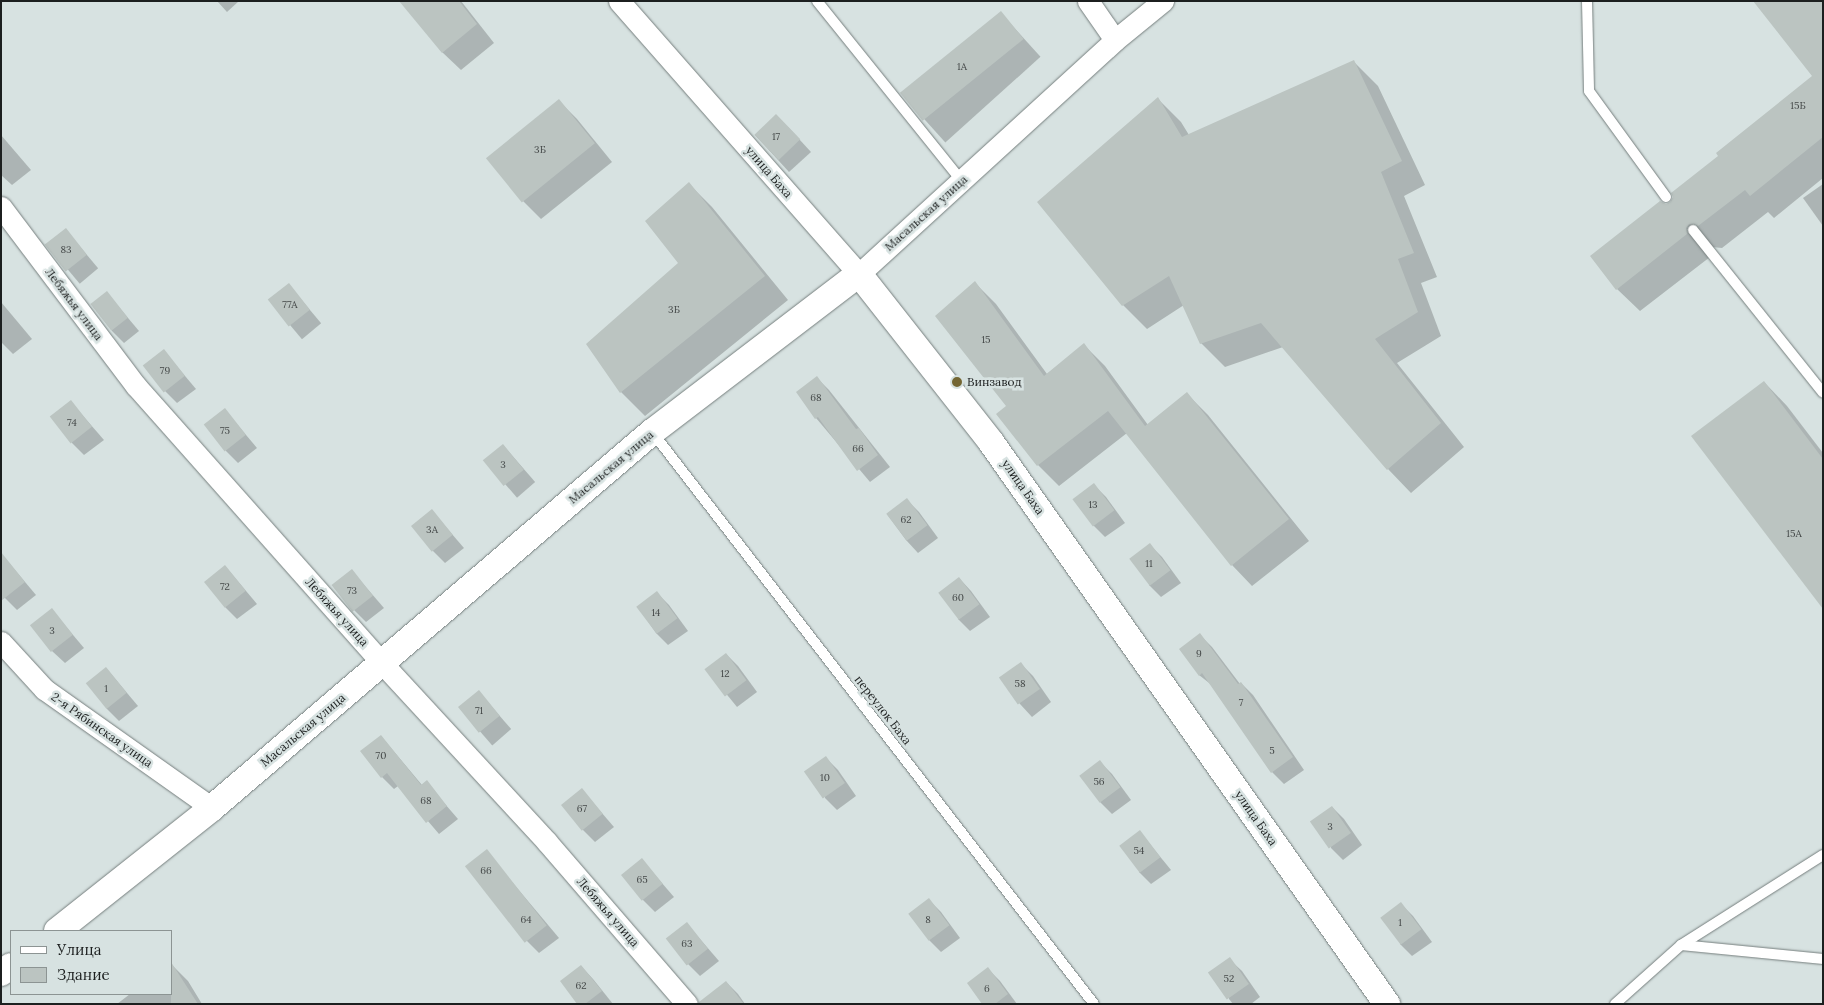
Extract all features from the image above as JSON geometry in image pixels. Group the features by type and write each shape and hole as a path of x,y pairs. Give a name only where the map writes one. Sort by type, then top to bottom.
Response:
{"street":[{"name":"улица Баха","path":"619,1 859,274 991,442 1387,1004"},
{"path":"1088,1 1116,40"},
{"name":"Масальская улица","path":"58,930 212,808 652,432 859,274 1116,40 1163,1"},
{"name":"Лебяжья улица","path":"1,207 136,386 382,663 547,842 687,1004"},
{"name":"2-я Рябинская улица","path":"1,642 44,689 212,808"}],"lane":[{"path":"817,1 961,180"},
{"path":"1587,1 1589,91 1666,197"},
{"path":"1693,230 1823,393"},
{"name":"переулок Баха","path":"652,432 1094,1004"},
{"path":"1615,1004 1681,945 1823,855"},
{"path":"1681,945 1823,959"}],"building":[{"path":"399,1 459,1 477,24 442,53"},
{"path":"1753,1 1823,1 1823,137 1750,196 1745,190 1698,226 1689,224 1686,228 1687,234 1616,290 1590,256 1660,201 1666,204 1670,202 1673,197 1671,193 1718,156 1716,153 1812,76"},
{"path":"1001,11 1024,39 923,121 900,93"},
{"path":"1354,60 1402,161 1381,172 1414,253 1398,259 1418,312 1375,339 1441,423 1387,470 1261,323 1200,344 1169,276 1122,306 1037,202 1158,97 1182,137"},
{"path":"559,99 595,143 522,202 486,158"},
{"path":"776,114 800,139 779,160 754,135"},
{"path":"689,182 765,276 620,393 586,344 678,263 645,221"},
{"path":"66,228 87,255 66,271 45,245"},
{"path":"975,281 1044,376 1084,343 1145,426 1187,392 1289,519 1231,566 1108,411 1037,466 996,414 1006,406 935,316"},
{"path":"289,283 310,310 289,326 268,300"},
{"path":"107,291 128,318 111,331 90,304"},
{"path":"164,349 185,376 164,392 143,366"},
{"path":"817,376 856,429 859,428 878,455 857,471 818,417 815,419 796,392"},
{"path":"1764,381 1823,459 1823,609 1691,436"},
{"path":"71,400 92,427 71,443 50,417"},
{"path":"225,408 246,435 225,451 204,425"},
{"path":"503,444 524,470 504,486 483,460"},
{"path":"1094,483 1114,510 1093,526 1072,499"},
{"path":"907,498 927,525 907,541 886,514"},
{"path":"432,509 453,535 432,552 411,526"},
{"path":"1150,543 1170,570 1150,586 1129,559"},
{"path":"1,552 25,582 1,601"},
{"path":"225,565 246,591 225,608 204,582"},
{"path":"352,569 373,596 352,612 332,585"},
{"path":"959,577 979,604 959,620 938,593"},
{"path":"657,591 677,618 657,634 636,607"},
{"path":"52,608 73,635 51,652 30,625"},
{"path":"1200,633 1238,684 1241,682 1293,757 1271,773 1202,673 1199,676 1179,649"},
{"path":"726,653 746,680 725,696 704,669"},
{"path":"1021,662 1040,689 1018,705 999,677"},
{"path":"106,667 127,693 107,709 86,683"},
{"path":"479,690 500,716 479,733 458,707"},
{"path":"381,735 421,785 427,780 447,806 426,823 387,773 381,778 360,751"},
{"path":"826,756 845,783 823,799 804,771"},
{"path":"1100,760 1120,787 1100,803 1079,776"},
{"path":"582,788 603,814 582,831 561,805"},
{"path":"1332,806 1351,833 1329,849 1310,821"},
{"path":"1140,830 1160,857 1140,873 1119,846"},
{"path":"487,849 547,925 525,943 465,866"},
{"path":"642,858 663,884 642,901 621,875"},
{"path":"929,898 949,925 929,941 908,914"},
{"path":"1401,902 1421,929 1401,945 1380,918"},
{"path":"687,922 708,949 687,965 666,939"},
{"path":"1230,957 1249,984 1227,1000 1208,972"},
{"path":"172,964 198,1004 171,1004 172,995"},
{"path":"581,965 602,991 585,1004 577,1004 560,981"},
{"path":"988,967 1008,994 995,1004 982,1004 967,983"},
{"path":"726,981 744,1004 699,1004 699,1002"}],"place":[{"name":"Винзавод","path":"957,382"}]}
